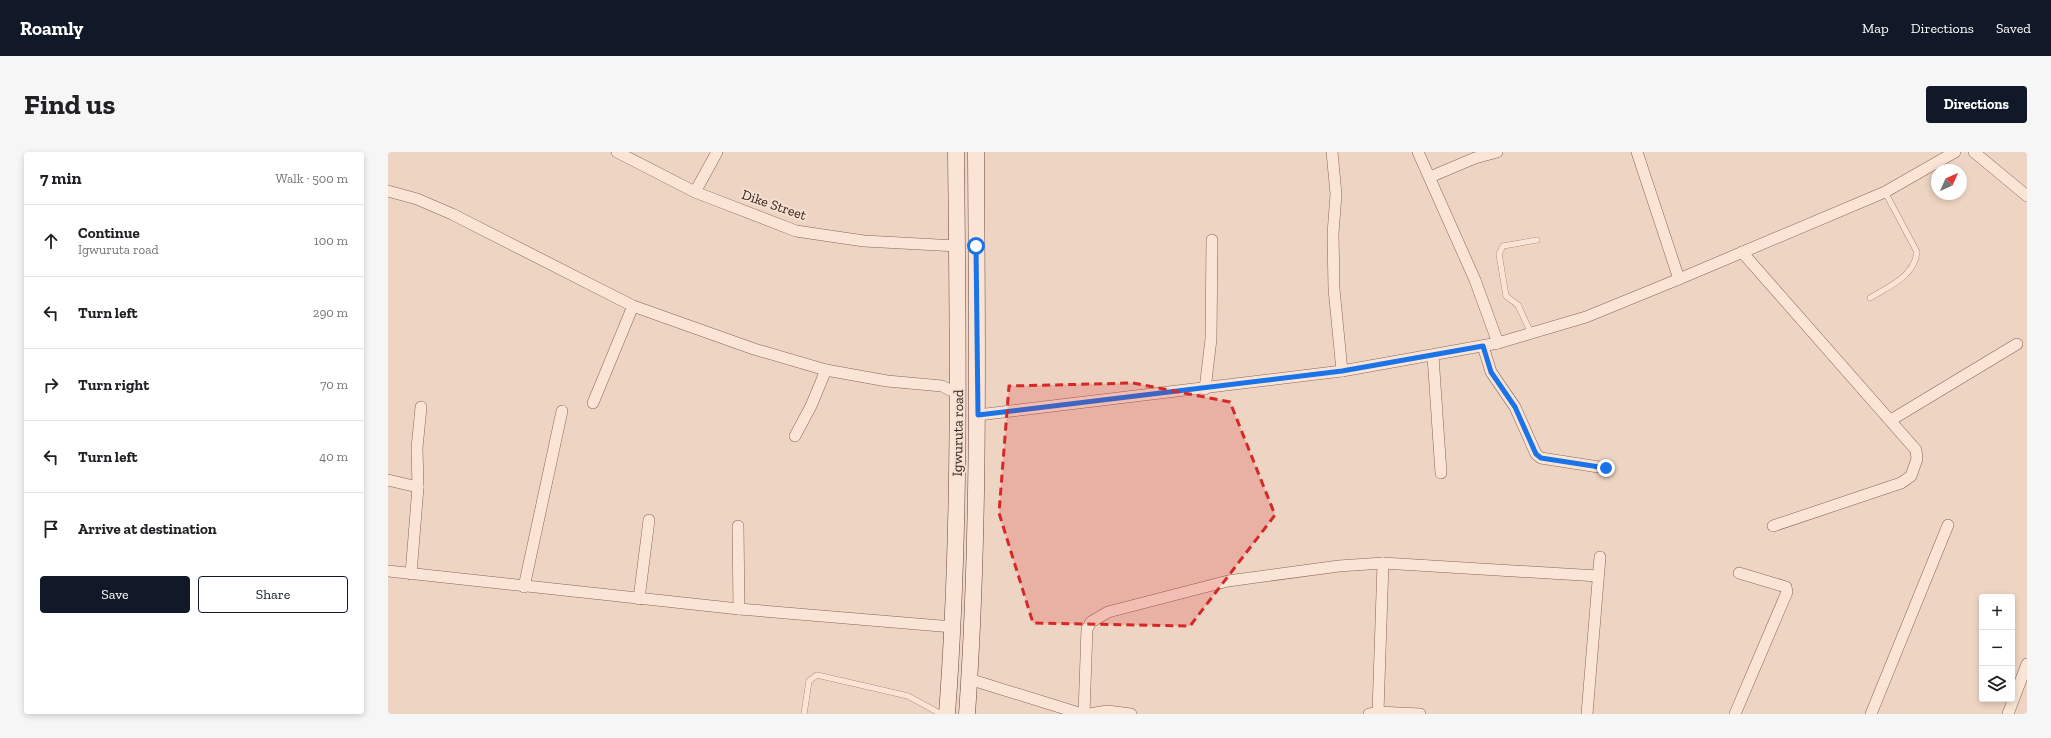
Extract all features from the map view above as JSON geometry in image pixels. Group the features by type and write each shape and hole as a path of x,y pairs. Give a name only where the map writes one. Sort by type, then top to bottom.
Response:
{"main road":[{"name":"Igwuruta road","path":"947,714 954,627 958,390 956,152"},
{"name":"Igwuruta road","path":"967,714 973,628 978,415 976,152"}],"street":[{"name":"Dike Street","path":"617,152 695,192 796,231 864,241 957,246"},
{"path":"695,192 717,152"},
{"path":"1332,152 1336,194 1333,234 1334,289 1342,371"},
{"path":"1418,152 1475,280 1498,343"},
{"path":"1430,177 1475,158 1497,152"},
{"path":"1637,152 1679,279"},
{"path":"978,415 1205,389 1342,371 1433,356 1498,343 1586,317 1679,279 1885,192 1955,152"},
{"path":"1974,152 2027,196"},
{"path":"388,191 417,199 452,214 634,306 754,349 826,370 887,381 942,386 950,390 958,390"},
{"path":"1205,389 1211,340 1212,240"},
{"path":"1742,252 1916,450 1917,459 1911,476 1892,487 1773,526"},
{"path":"593,403 634,306"},
{"path":"1891,420 2017,344"},
{"path":"1483,346 1491,372 1515,407 1536,454 1541,458 1606,468"},
{"path":"1433,356 1440,473"},
{"path":"795,436 811,406 826,370"},
{"path":"410,574 418,487 417,448 420,407"},
{"path":"524,587 562,411"},
{"path":"388,480 418,487"},
{"path":"639,599 649,520"},
{"path":"1871,714 1948,525"},
{"path":"738,526 739,609"},
{"path":"1587,714 1600,557"},
{"path":"969,678 1083,714 1087,629 1092,622 1108,612 1228,581 1339,566 1383,563 1598,576"},
{"path":"1383,563 1374,713 1420,714"},
{"path":"388,571 524,587 739,609 954,627"},
{"path":"1735,714 1787,592 1786,587 1780,584 1738,573"},
{"path":"2008,714 2027,664"},
{"path":"1090,714 1108,711 1131,714"}],"lane":[{"path":"1870,298 1908,273 1916,264 1917,252 1885,192"},
{"path":"1531,333 1518,305 1506,296 1499,254 1503,246 1537,240"},
{"path":"804,714 809,681 817,675 908,696 941,714"}],"highlighted area":[{"path":"1133,383 1230,402 1275,515 1190,626 1033,623 999,513 1009,386"}],"route":[{"path":"976,246 978,415 1205,389 1342,371 1483,346 1491,372 1515,407 1536,454 1541,458 1606,468"}]}
